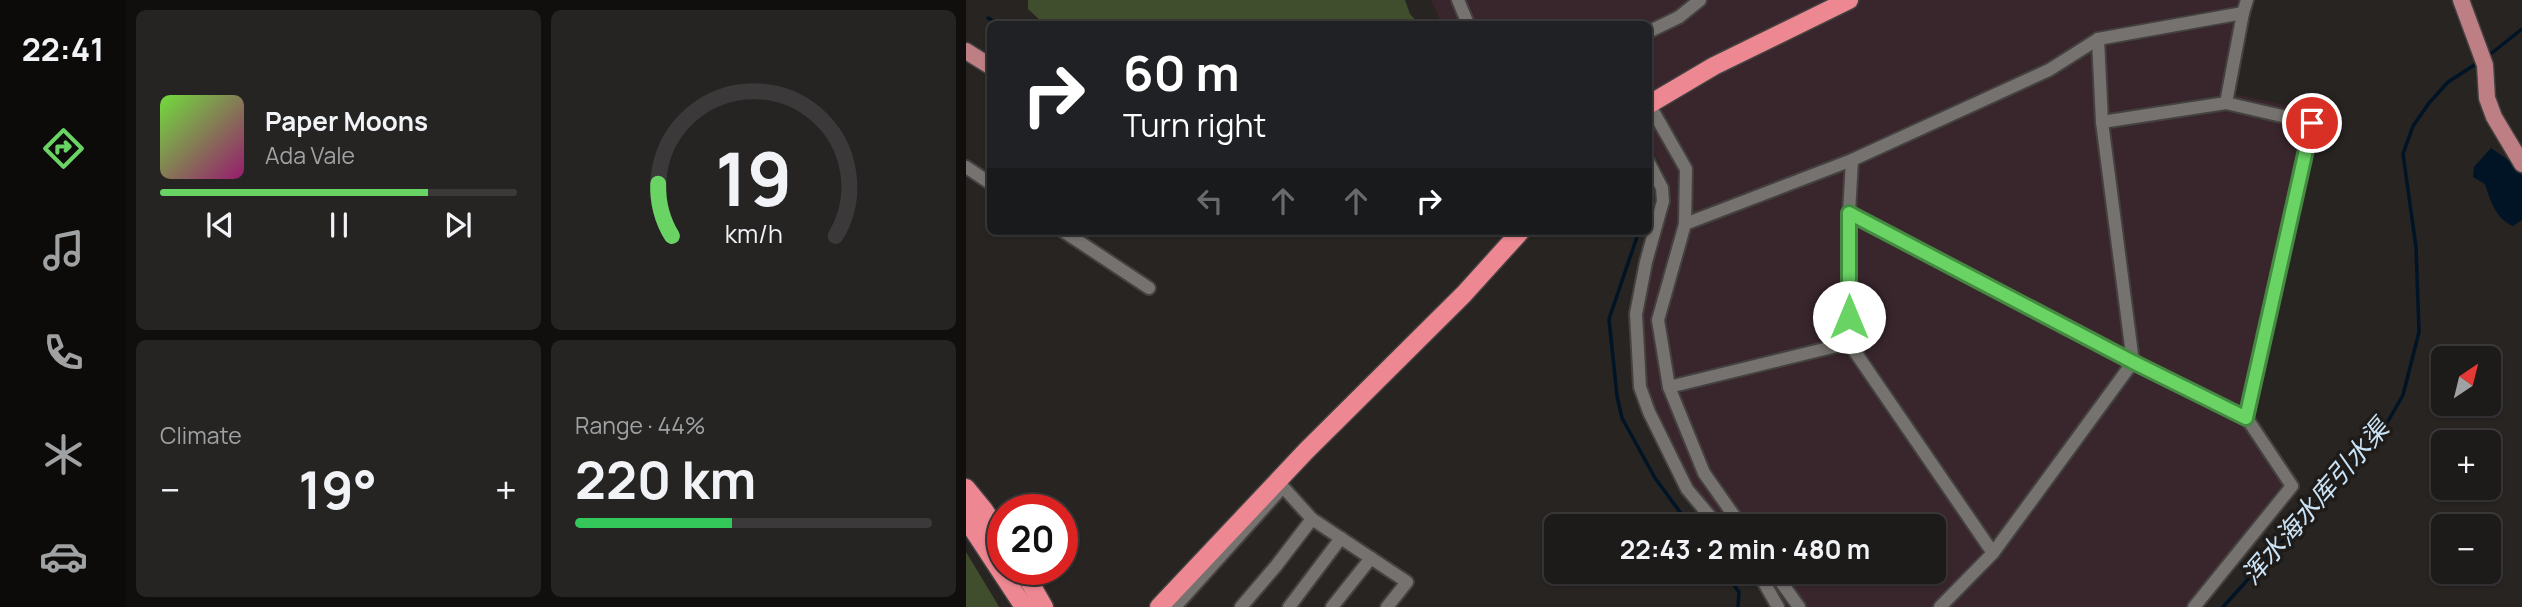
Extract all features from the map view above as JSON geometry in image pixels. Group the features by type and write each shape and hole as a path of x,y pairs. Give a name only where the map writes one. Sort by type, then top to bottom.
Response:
{"highway":[{"path":"1652,102 1725,61 1849,0"},
{"path":"1159,607 1282,482 1383,373 1464,294 1517,235"},
{"path":"966,486 987,499"},
{"path":"966,486 987,516"},
{"path":"966,501 987,542"},
{"path":"966,519 987,549"},
{"path":"966,536 987,555"},
{"path":"1006,585 1013,607"},
{"path":"1011,585 1022,604 1029,607"},
{"path":"1015,585 1037,607"},
{"path":"1032,585 1045,607"},
{"path":"1044,585 1047,589 1045,607"}],"main road":[{"path":"2461,0 2482,59 2490,107 2522,164"},
{"path":"966,51 987,64"}],"street":[{"path":"1458,0 1467,21"},
{"path":"1652,30 1679,17 1700,0"},
{"path":"2226,103 2242,13 2247,0"},
{"path":"1685,224 1852,160 2049,70 2098,39 2242,13"},
{"path":"1940,607 1993,553 2133,362 2102,122 2098,39"},
{"path":"2102,122 2226,103 2312,123 2246,418"},
{"path":"1652,109 1686,169 1685,224 1658,320 1669,387 1704,473 1733,514"},
{"path":"1852,160 1849,213 1849,343 1993,553"},
{"path":"966,167 987,181"},
{"path":"1652,169 1662,188 1663,201 1646,262 1636,314 1640,387 1649,412 1687,489 1708,514"},
{"path":"1849,213 2246,418 2292,486 2194,607"},
{"path":"1069,235 1149,288"},
{"path":"1669,387 1849,343"},
{"path":"1175,607 1282,482 1312,519 1407,582 1387,607"},
{"path":"1241,607 1312,519"},
{"path":"1289,607 1341,538"},
{"path":"1332,607 1371,558"},
{"path":"1765,584 1778,607"},
{"path":"1783,584 1799,607"}],"shaded area":[{"path":"1431,0 2253,0 2234,94 2323,113 2252,432 2290,492 2198,607 1784,607 1771,584 1946,584 1946,514 1717,514 1686,475 1643,387 1641,305 1668,201 1660,163 1652,151 1652,21 1441,21"}],"green space":[{"path":"1028,0 1405,0 1410,14 1416,21 1041,21 1028,9"},
{"path":"966,552 998,605 999,607 966,607"}],"water":[{"path":"2491,148 2517,166 2522,176 2522,220 2513,226 2498,214 2485,184 2473,177 2474,167"}],"waterway":[{"name":"浑水海水库引水渠","path":"988,18 993,21"},
{"name":"浑水海水库引水渠","path":"2488,56 2522,29"},
{"name":"浑水海水库引水渠","path":"2223,607 2383,430 2403,395 2419,332 2416,247 2403,154 2413,126 2429,103 2448,82 2479,62"},
{"name":"浑水海水库引水渠","path":"1638,235 1609,319 1617,396 1622,418 1655,478 1681,514"},
{"name":"浑水海水库引水渠","path":"1733,584 1739,592 1738,607"}],"route":[{"path":"1849,317 1849,213 2246,418 2312,123"}]}
